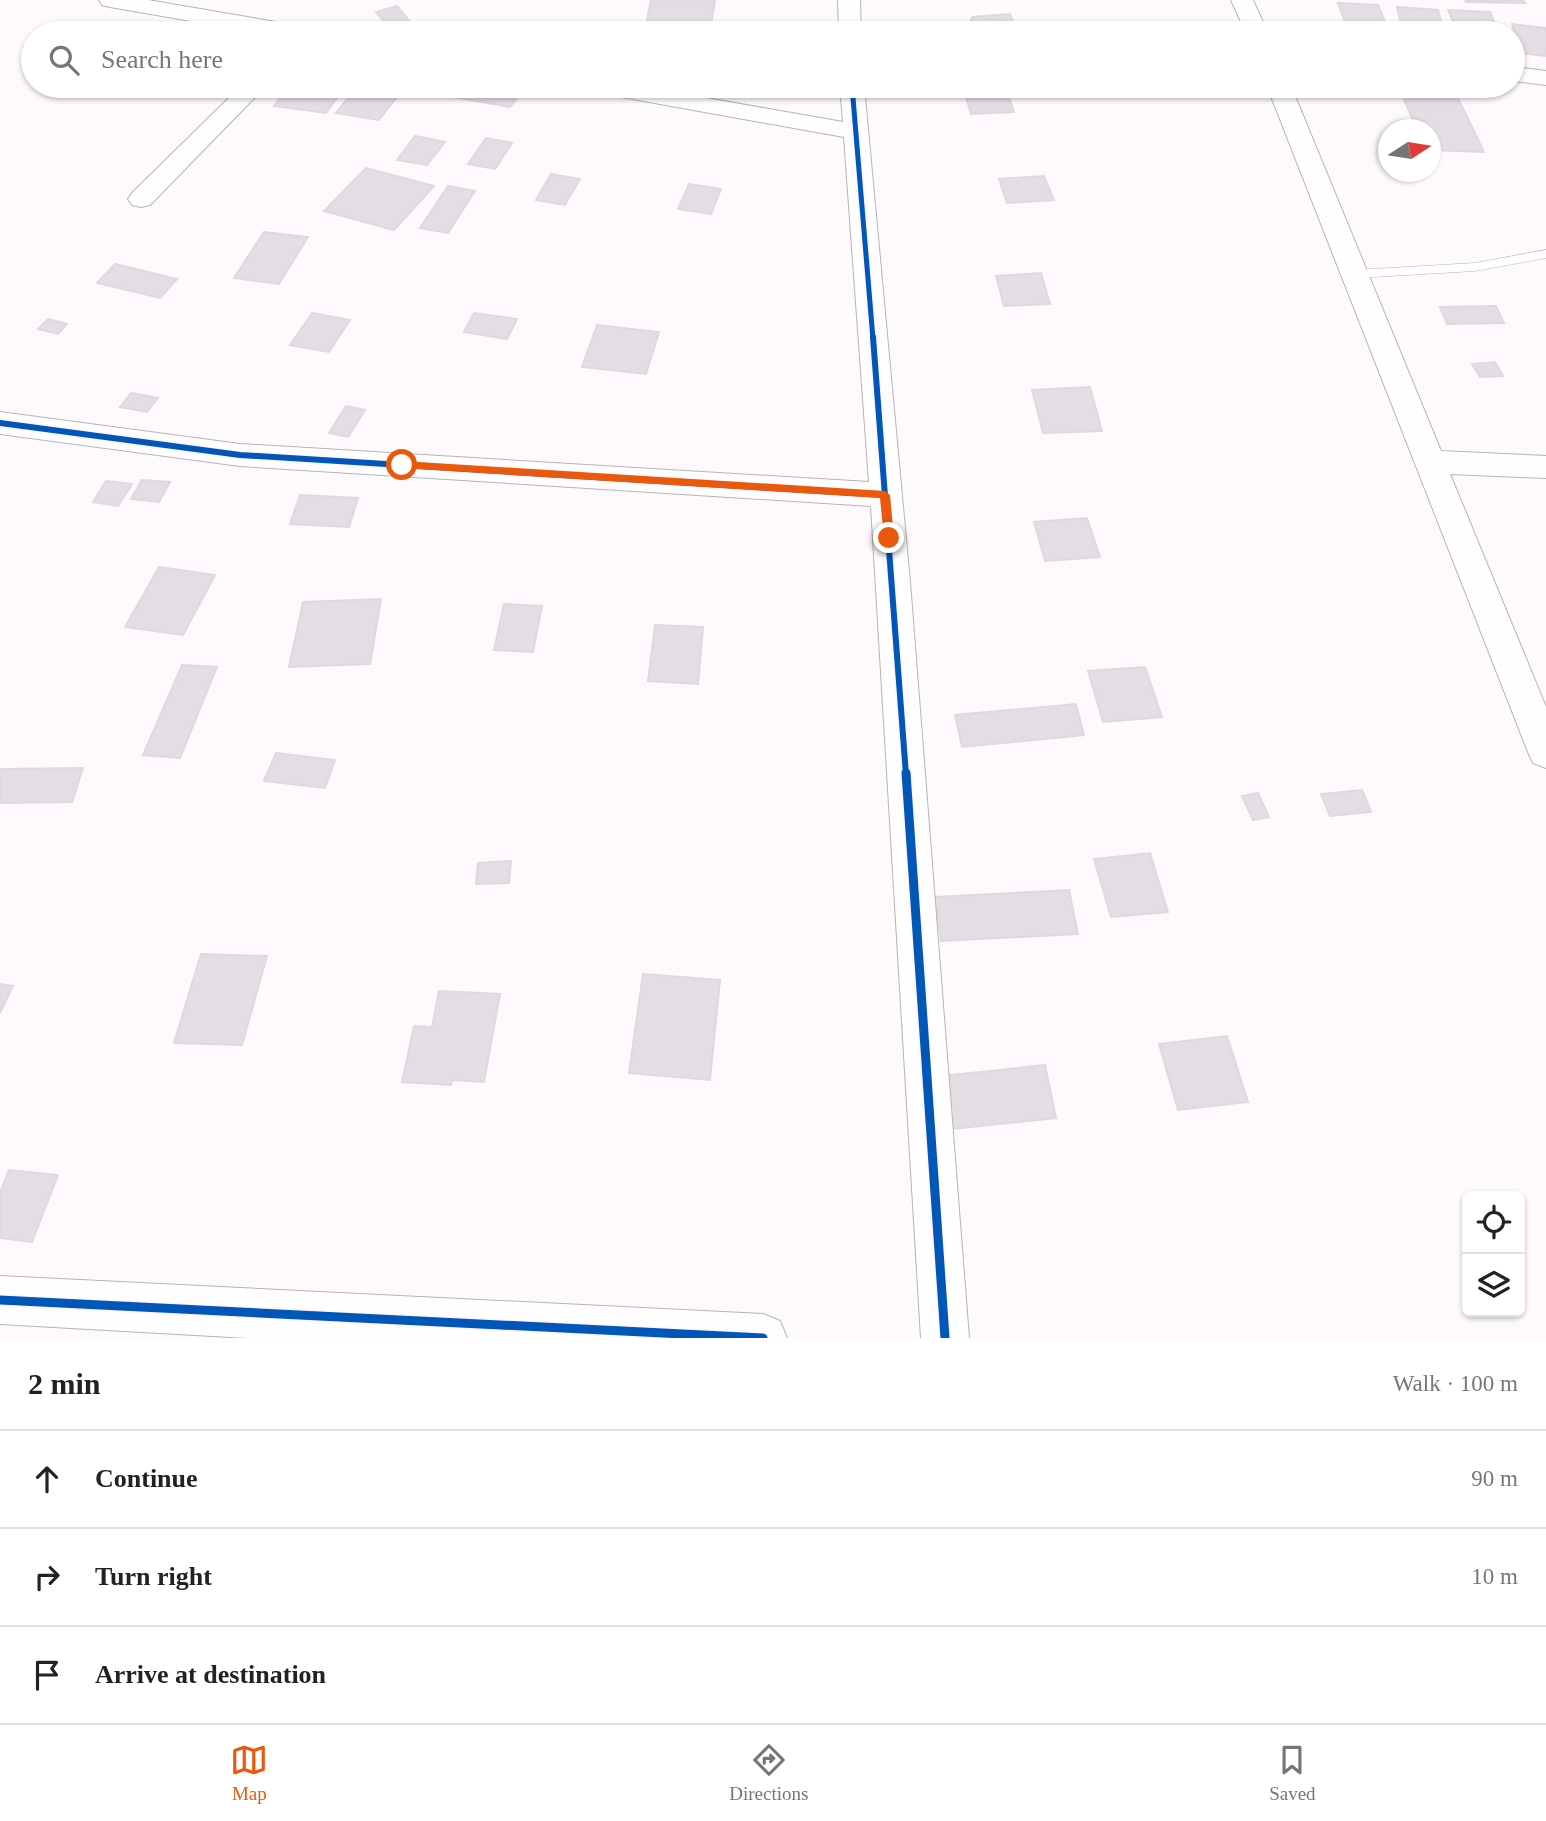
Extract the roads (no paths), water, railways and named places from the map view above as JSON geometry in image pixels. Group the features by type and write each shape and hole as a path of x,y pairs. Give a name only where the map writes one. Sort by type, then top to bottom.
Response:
{"street":[{"path":"110,0 230,21"},
{"path":"849,0 850,21"},
{"path":"1242,0 1252,21"},
{"path":"1525,75 1546,78"},
{"path":"141,199 242,98"},
{"path":"666,98 854,131"},
{"path":"853,98 885,495 945,1338"},
{"path":"1284,98 1546,752"},
{"path":"0,423 240,454 885,495"},
{"path":"1429,462 1546,467"},
{"path":"0,1300 763,1338"}],"lane":[{"path":"1355,274 1455,270 1516,262 1546,254"}]}
